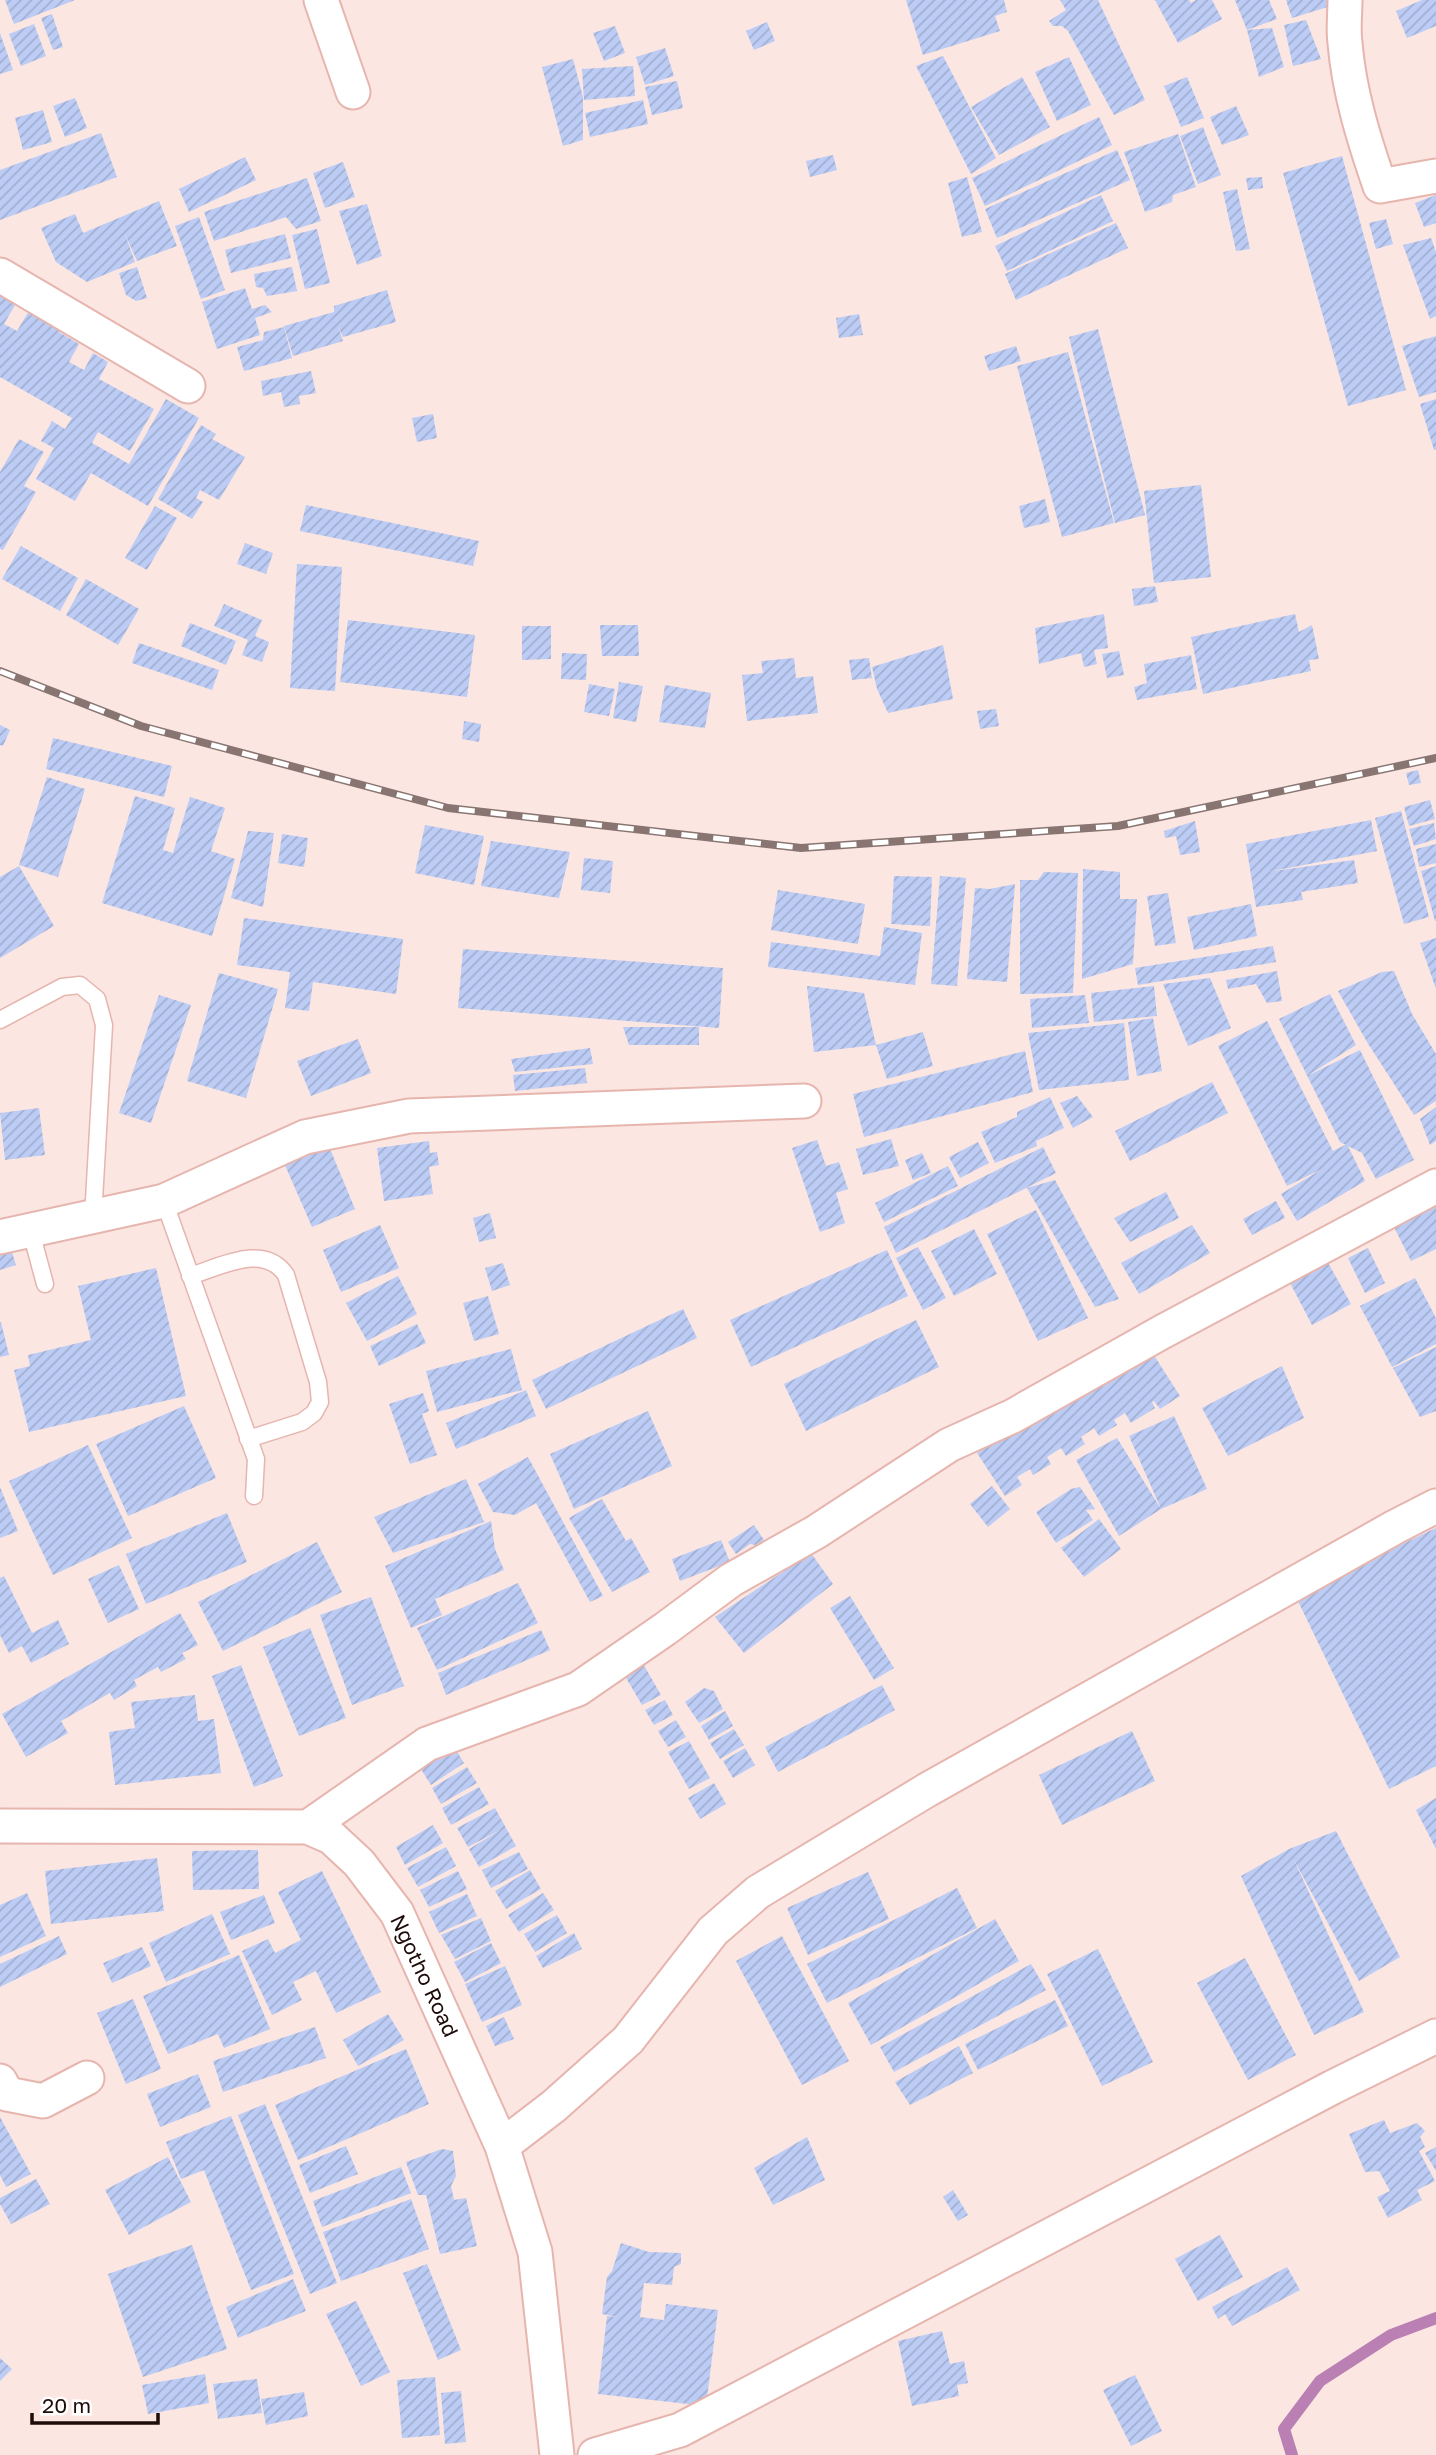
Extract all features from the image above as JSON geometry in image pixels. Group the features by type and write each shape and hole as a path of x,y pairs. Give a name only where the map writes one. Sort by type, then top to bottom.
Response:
{"street":[{"path":"321,0 353,92"},
{"path":"1345,0 1344,43 1352,90 1363,137 1380,186 1436,176"},
{"path":"0,275 188,386"},
{"path":"15,1234 164,1201 305,1137 409,1116 804,1101"},
{"path":"308,1827 427,1744 578,1689 731,1580 816,1532 949,1445 1013,1416 1162,1332 1436,1186"},
{"path":"502,2147 554,2106 628,2040 713,1931 758,1892 927,1790 1436,1506"},
{"name":"Ngotho Road","path":"0,1826 308,1827 331,1837 359,1863 397,1913 502,2147 535,2252 557,2455"},
{"path":"595,2455 680,2430 1333,2087 1436,2036"},
{"path":"0,2081 7,2094 43,2101 87,2078"}],"lane":[{"path":"0,1020 62,987 80,985 97,999 104,1025 93,1217"},
{"path":"164,1201 256,1459 254,1496"},
{"path":"15,1234 45,1284"},
{"path":"191,1276 256,1258 278,1264 286,1275 318,1382 320,1402 314,1413 302,1422 248,1438"}],"building":[{"path":"5,0 75,0 14,24"},
{"path":"906,0 1004,0 1007,12 995,16 1000,31 923,55"},
{"path":"1060,0 1098,0 1145,100 1114,115 1068,31 1062,26 1053,26 1049,21 1066,10"},
{"path":"1155,0 1189,0 1191,3 1196,0 1212,0 1222,19 1178,43"},
{"path":"1235,0 1269,0 1277,19 1247,30"},
{"path":"1286,0 1347,0 1347,1 1292,18"},
{"path":"1422,0 1436,0 1436,26 1407,38 1396,11"},
{"path":"52,14 63,47 53,50 41,18"},
{"path":"1306,20 1321,59 1293,66 1284,25"},
{"path":"767,22 775,41 754,50 746,31"},
{"path":"34,24 46,56 21,66 9,34"},
{"path":"615,26 625,53 604,61 593,33"},
{"path":"1272,28 1284,67 1259,77 1247,30"},
{"path":"0,33 13,70 0,74"},
{"path":"665,48 674,76 645,85 636,57"},
{"path":"943,56 996,158 971,174 916,66"},
{"path":"1069,57 1091,105 1057,121 1035,72"},
{"path":"573,59 583,97 583,140 563,146 542,67"},
{"path":"633,66 635,96 584,100 582,69"},
{"path":"1022,77 1050,127 999,155 971,107"},
{"path":"1187,77 1204,118 1181,127 1164,86"},
{"path":"677,81 683,108 652,115 645,87"},
{"path":"75,98 87,128 65,137 53,106"},
{"path":"643,100 648,124 590,137 585,113"},
{"path":"1236,106 1249,135 1222,145 1210,117"},
{"path":"43,110 52,142 23,150 15,118"},
{"path":"1099,117 1112,145 985,206 972,178"},
{"path":"1203,127 1221,175 1198,184 1180,136"},
{"path":"101,133 117,177 0,220 0,170"},
{"path":"1178,134 1196,187 1173,195 1172,202 1145,212 1124,152"},
{"path":"1117,150 1130,180 997,238 985,209"},
{"path":"833,155 837,170 810,177 806,161"},
{"path":"1342,156 1406,390 1348,406 1283,173"},
{"path":"245,157 256,180 189,212 179,189"},
{"path":"343,162 355,197 325,208 313,173"},
{"path":"967,177 982,232 962,237 948,183"},
{"path":"1262,177 1263,188 1248,190 1246,178"},
{"path":"307,178 321,221 296,229 286,217 214,241 204,212"},
{"path":"1237,189 1250,249 1236,251 1223,192"},
{"path":"1101,195 1113,221 1007,271 995,246"},
{"path":"1436,195 1436,223 1424,227 1415,203"},
{"path":"159,201 177,246 137,261 125,234 135,262 87,282 56,262 41,228 75,214 83,233"},
{"path":"367,204 382,256 357,265 339,211"},
{"path":"199,217 225,290 201,299 175,226"},
{"path":"1386,219 1393,244 1376,249 1369,223"},
{"path":"1116,223 1128,248 1016,300 1005,274"},
{"path":"317,229 330,283 305,289 292,235"},
{"path":"285,234 291,258 231,273 225,250"},
{"path":"1431,238 1436,252 1436,316 1430,319 1403,245"},
{"path":"137,267 147,298 136,301 126,295 119,273"},
{"path":"292,267 297,291 267,296 263,288 256,287 254,274"},
{"path":"0,287 19,298 4,324 17,331 32,306 64,324 59,332 79,344 69,362 84,370 93,353 108,362 99,379 154,409 130,451 98,432 92,443 129,464 166,399 199,418 148,506 91,473 75,501 36,479 54,448 41,441 52,421 65,429 72,418 0,377"},
{"path":"245,288 252,309 265,305 272,312 255,318 260,335 217,349 202,302"},
{"path":"387,290 396,322 343,337 338,326 343,341 293,356 284,326 334,312 334,306"},
{"path":"859,314 863,335 839,338 836,318"},
{"path":"284,327 292,358 244,371 237,347 263,340 264,332"},
{"path":"1098,329 1145,515 1115,523 1069,337"},
{"path":"1436,336 1436,392 1419,397 1402,346"},
{"path":"1016,346 1021,361 989,371 984,356"},
{"path":"1068,352 1114,523 1062,537 1017,366"},
{"path":"311,371 316,393 299,396 300,404 284,407 281,392 263,396 261,381"},
{"path":"1436,399 1436,450 1434,450 1420,404"},
{"path":"433,414 437,438 417,442 412,418"},
{"path":"201,425 216,434 212,439 245,457 219,500 200,490 196,498 203,502 192,519 158,499"},
{"path":"19,439 44,452 24,486 36,492 3,550 0,549 0,472"},
{"path":"1201,485 1211,577 1154,583 1144,491"},
{"path":"1045,499 1050,522 1024,528 1019,506"},
{"path":"306,505 479,541 473,566 300,531"},
{"path":"155,506 177,518 147,570 125,558"},
{"path":"245,543 273,553 266,574 237,564"},
{"path":"21,546 78,578 60,611 2,579"},
{"path":"297,564 342,567 335,691 290,688"},
{"path":"86,579 139,609 118,645 66,615"},
{"path":"1155,586 1158,602 1134,606 1132,589"},
{"path":"224,604 262,620 255,636 269,642 262,662 242,655 248,640 214,626"},
{"path":"1104,614 1108,648 1094,650 1097,664 1084,667 1081,653 1039,664 1035,628"},
{"path":"1295,614 1299,632 1312,625 1319,659 1309,660 1311,671 1203,694 1191,637"},
{"path":"348,620 475,635 467,697 340,682"},
{"path":"190,623 236,641 226,665 181,646"},
{"path":"600,625 638,625 639,656 602,656"},
{"path":"522,626 551,626 551,659 522,660"},
{"path":"139,643 219,670 212,690 132,663"},
{"path":"943,645 953,699 888,713 877,689 872,667"},
{"path":"1119,651 1124,675 1107,678 1102,654"},
{"path":"562,653 587,654 586,680 561,679"},
{"path":"1191,655 1197,689 1137,700 1134,687 1147,683 1144,664"},
{"path":"794,658 796,678 813,676 818,713 747,721 742,675 763,673 761,661"},
{"path":"869,658 872,678 852,680 849,660"},
{"path":"619,682 643,686 636,722 613,718"},
{"path":"589,684 615,689 609,716 584,712"},
{"path":"665,685 711,693 705,728 659,722"},
{"path":"996,709 999,726 980,729 977,711"},
{"path":"464,721 481,724 479,742 462,739"},
{"path":"0,725 10,730 3,746 0,745"},
{"path":"53,738 172,766 164,797 46,769"},
{"path":"1418,770 1421,783 1409,785 1406,773"},
{"path":"47,777 85,789 58,877 19,865"},
{"path":"135,796 175,808 163,850 173,853 190,797 225,808 211,851 235,859 212,936 102,903"},
{"path":"1430,800 1435,819 1409,826 1404,807"},
{"path":"1401,811 1429,917 1404,924 1375,818"},
{"path":"1371,820 1377,851 1267,872 1354,860 1358,883 1301,892 1303,900 1256,907 1246,844"},
{"path":"1195,821 1200,852 1180,855 1176,836 1165,838 1164,831"},
{"path":"1434,823 1436,839 1414,846 1409,829"},
{"path":"425,825 484,836 474,885 415,873"},
{"path":"248,831 274,833 263,907 231,898"},
{"path":"282,834 308,838 304,867 278,863"},
{"path":"491,841 570,852 559,898 481,886"},
{"path":"1436,844 1436,863 1419,867 1416,849"},
{"path":"584,858 613,861 610,893 581,890"},
{"path":"19,866 54,926 0,958 0,877"},
{"path":"1436,866 1436,921 1435,921 1421,871"},
{"path":"1083,869 1120,872 1120,899 1137,899 1133,964 1082,979"},
{"path":"1044,872 1078,873 1073,993 1020,994 1020,880 1038,880"},
{"path":"894,876 932,877 930,926 891,924"},
{"path":"940,876 966,878 957,986 931,984"},
{"path":"1015,884 1007,982 967,979 975,888 990,889"},
{"path":"778,890 865,904 858,944 771,930"},
{"path":"1168,893 1176,943 1155,946 1147,896"},
{"path":"1251,904 1257,936 1194,950 1187,917"},
{"path":"244,918 403,939 396,994 313,982 309,1011 285,1008 290,972 237,965"},
{"path":"884,927 922,933 915,985 768,967 771,942 880,956"},
{"path":"1436,938 1436,989 1420,943"},
{"path":"1273,946 1276,962 1138,985 1135,968"},
{"path":"463,949 723,968 719,1028 458,1008"},
{"path":"1277,971 1282,1001 1267,1003 1256,984 1228,989 1226,980"},
{"path":"1394,971 1412,1014 1436,1054 1436,1101 1414,1115 1338,991 1382,972"},
{"path":"219,973 278,989 246,1098 187,1081"},
{"path":"1210,978 1231,1028 1188,1046 1163,984"},
{"path":"807,986 864,993 876,1045 814,1052"},
{"path":"1154,986 1157,1016 1094,1022 1091,993"},
{"path":"1330,994 1356,1045 1307,1076 1279,1019"},
{"path":"159,995 191,1005 151,1123 119,1113"},
{"path":"1085,995 1089,1023 1032,1028 1030,999"},
{"path":"1153,1018 1162,1071 1137,1076 1128,1022"},
{"path":"1267,1021 1333,1151 1347,1144 1365,1181 1297,1221 1281,1194 1322,1169 1287,1186 1218,1046"},
{"path":"1124,1023 1129,1080 1039,1090 1028,1033"},
{"path":"623,1027 699,1027 699,1045 629,1045"},
{"path":"923,1032 933,1066 887,1079 876,1045"},
{"path":"358,1039 371,1073 311,1096 297,1061"},
{"path":"590,1048 593,1064 515,1072 511,1059"},
{"path":"1360,1050 1414,1160 1376,1179 1362,1153 1340,1142 1307,1076"},
{"path":"1025,1051 1033,1092 864,1137 853,1094"},
{"path":"585,1068 587,1083 515,1091 513,1075"},
{"path":"1212,1082 1228,1113 1130,1161 1115,1131"},
{"path":"1077,1096 1093,1117 1073,1128 1060,1103"},
{"path":"1050,1097 1064,1128 1036,1141 1037,1146 995,1163 981,1132 1017,1117 1017,1112"},
{"path":"1436,1107 1436,1141 1430,1145 1420,1119"},
{"path":"39,1108 45,1155 5,1160 0,1113"},
{"path":"891,1139 899,1166 863,1175 856,1149"},
{"path":"817,1140 826,1166 839,1162 848,1189 836,1193 845,1223 820,1232 792,1148"},
{"path":"429,1141 430,1153 437,1152 439,1165 429,1167 433,1194 384,1201 377,1148"},
{"path":"978,1142 989,1163 960,1178 949,1157"},
{"path":"328,1144 355,1209 312,1227 284,1163"},
{"path":"1043,1147 1056,1173 896,1253 884,1227"},
{"path":"922,1153 931,1173 913,1180 905,1160"},
{"path":"948,1166 958,1186 884,1222 875,1203"},
{"path":"1055,1180 1119,1299 1095,1307 1027,1188"},
{"path":"1166,1192 1179,1218 1130,1242 1114,1218"},
{"path":"1276,1201 1285,1218 1252,1235 1243,1219"},
{"path":"1436,1204 1436,1249 1411,1261 1393,1225"},
{"path":"1036,1210 1088,1318 1038,1341 987,1234"},
{"path":"490,1213 496,1238 479,1242 473,1218"},
{"path":"380,1225 399,1268 341,1292 323,1250"},
{"path":"1192,1225 1210,1253 1139,1294 1121,1263"},
{"path":"974,1229 997,1274 954,1296 931,1251"},
{"path":"918,1247 946,1298 923,1310 896,1258"},
{"path":"1368,1248 1385,1283 1365,1293 1348,1258"},
{"path":"11,1249 16,1265 0,1270 0,1252"},
{"path":"887,1250 908,1296 751,1367 730,1320"},
{"path":"1326,1259 1351,1304 1312,1325 1288,1279"},
{"path":"503,1263 510,1285 492,1291 485,1268"},
{"path":"156,1268 186,1396 29,1432 14,1370 30,1366 28,1355 91,1340 78,1286"},
{"path":"398,1276 417,1314 367,1341 346,1303"},
{"path":"1415,1278 1436,1318 1436,1344 1392,1367 1360,1306"},
{"path":"488,1296 499,1334 474,1341 463,1303"},
{"path":"683,1309 697,1338 546,1409 532,1380"},
{"path":"916,1320 939,1367 806,1431 784,1384"},
{"path":"0,1323 9,1355 0,1357"},
{"path":"417,1324 426,1343 379,1366 370,1346"},
{"path":"1148,1346 1180,1396 1160,1409 1152,1402 1155,1408 1131,1423 1125,1413 1114,1420 1117,1425 1099,1436 1094,1428 1081,1437 1085,1444 1066,1456 1061,1448 1047,1457 1051,1464 1033,1475 1030,1469 1017,1477 1022,1485 1005,1496 977,1453"},
{"path":"1436,1347 1436,1411 1420,1417 1393,1368"},
{"path":"511,1349 522,1390 437,1412 426,1371"},
{"path":"1282,1366 1304,1418 1228,1456 1202,1408"},
{"path":"526,1390 536,1416 456,1449 446,1423"},
{"path":"423,1393 429,1411 422,1414 437,1455 410,1464 389,1404"},
{"path":"184,1406 216,1478 128,1516 96,1444"},
{"path":"648,1411 672,1466 574,1509 550,1454"},
{"path":"1174,1416 1207,1489 1161,1509 1129,1436"},
{"path":"1117,1438 1161,1509 1119,1536 1076,1460"},
{"path":"88,1445 132,1538 53,1575 9,1481"},
{"path":"528,1457 603,1596 590,1602 536,1503 515,1515 493,1512 478,1484"},
{"path":"466,1479 484,1522 393,1553 374,1517"},
{"path":"992,1486 1010,1509 988,1527 970,1504"},
{"path":"0,1487 18,1531 0,1538"},
{"path":"1080,1487 1095,1509 1086,1510 1093,1520 1056,1543 1036,1512 1071,1489"},
{"path":"602,1499 626,1541 631,1538 650,1572 612,1592 569,1518"},
{"path":"227,1513 247,1562 146,1604 126,1554"},
{"path":"1099,1519 1121,1549 1084,1577 1061,1548"},
{"path":"491,1521 495,1549 504,1570 435,1599 442,1615 411,1628 385,1566"},
{"path":"754,1525 764,1540 755,1545 750,1544 736,1554 728,1542"},
{"path":"1436,1528 1436,1766 1389,1789 1295,1595"},
{"path":"721,1540 730,1562 680,1581 672,1559"},
{"path":"317,1542 342,1592 223,1651 198,1602"},
{"path":"811,1553 833,1584 744,1653 715,1617"},
{"path":"119,1565 139,1609 108,1623 88,1579"},
{"path":"4,1576 32,1633 58,1620 69,1644 31,1663 22,1646 9,1653 0,1635 0,1578"},
{"path":"518,1583 538,1623 437,1670 417,1628"},
{"path":"850,1596 894,1668 874,1680 830,1608"},
{"path":"371,1597 404,1686 352,1705 320,1615"},
{"path":"180,1613 198,1645 182,1653 186,1659 161,1672 158,1667 134,1680 137,1686 114,1700 110,1693 61,1721 68,1733 26,1757 2,1714"},
{"path":"310,1628 346,1718 299,1736 263,1647"},
{"path":"541,1630 550,1650 446,1695 438,1673"},
{"path":"638,1655 661,1695 642,1705 619,1666"},
{"path":"241,1665 283,1776 254,1787 212,1676"},
{"path":"882,1685 895,1710 778,1772 765,1747"},
{"path":"704,1688 714,1691 723,1709 699,1723 685,1702"},
{"path":"195,1695 198,1721 214,1719 221,1773 115,1785 109,1732 135,1728 131,1702"},
{"path":"665,1700 673,1715 654,1725 645,1710"},
{"path":"725,1711 733,1726 709,1740 701,1726"},
{"path":"676,1720 686,1737 668,1747 658,1731"},
{"path":"734,1729 744,1745 720,1759 710,1743"},
{"path":"1132,1731 1155,1781 1062,1825 1039,1775"},
{"path":"689,1741 710,1778 689,1789 668,1752"},
{"path":"451,1742 464,1763 431,1785 417,1763"},
{"path":"745,1748 755,1765 733,1778 723,1761"},
{"path":"467,1767 477,1783 441,1804 432,1788"},
{"path":"714,1783 726,1804 700,1819 688,1798"},
{"path":"479,1787 489,1804 451,1825 442,1808"},
{"path":"1436,1798 1436,1849 1416,1810"},
{"path":"495,1808 516,1846 479,1867 469,1849 502,1829 468,1847 457,1828"},
{"path":"433,1825 443,1843 405,1865 396,1847"},
{"path":"1336,1831 1400,1957 1359,1981 1294,1860 1364,2012 1314,2035 1241,1876 1289,1849"},
{"path":"446,1847 456,1866 418,1887 407,1868"},
{"path":"258,1850 259,1889 193,1890 192,1851"},
{"path":"519,1852 528,1869 491,1888 482,1870"},
{"path":"157,1858 164,1911 51,1924 45,1871"},
{"path":"530,1870 541,1889 506,1909 495,1891"},
{"path":"322,1871 381,1992 336,2013 316,1971 293,1982 302,2000 272,2015 242,1951 268,1939 275,1953 301,1940 278,1892"},
{"path":"458,1871 467,1889 429,1907 420,1890"},
{"path":"868,1872 889,1919 808,1955 787,1908"},
{"path":"957,1888 977,1928 827,2003 807,1964"},
{"path":"27,1893 46,1936 0,1957 0,1905"},
{"path":"543,1893 554,1910 519,1932 508,1915"},
{"path":"467,1894 477,1916 439,1933 429,1912"},
{"path":"264,1895 275,1923 231,1940 220,1912"},
{"path":"212,1914 230,1954 166,1982 149,1943"},
{"path":"557,1915 567,1933 535,1952 524,1934"},
{"path":"481,1918 491,1941 455,1959 441,1935"},
{"path":"995,1919 1019,1961 871,2045 848,2003"},
{"path":"574,1933 582,1949 543,1968 536,1956"},
{"path":"59,1936 67,1954 0,1987 0,1964"},
{"path":"782,1936 849,2061 802,2085 736,1961"},
{"path":"491,1943 501,1963 465,1982 454,1962"},
{"path":"142,1947 151,1966 112,1983 103,1963"},
{"path":"1098,1949 1153,2062 1102,2086 1047,1974"},
{"path":"239,1955 270,2029 224,2048 218,2034 168,2054 143,1996"},
{"path":"1245,1958 1296,2055 1248,2080 1197,1983"},
{"path":"1031,1964 1046,1990 894,2072 880,2047"},
{"path":"505,1966 522,2005 482,2022 465,1984"},
{"path":"133,1999 161,2069 126,2084 97,2013"},
{"path":"1055,2000 1068,2026 978,2070 965,2044"},
{"path":"388,2014 404,2040 358,2066 343,2040"},
{"path":"504,2017 514,2039 495,2046 486,2026"},
{"path":"315,2027 326,2058 223,2092 213,2061"},
{"path":"959,2046 973,2073 910,2105 895,2082"},
{"path":"406,2049 429,2104 298,2160 275,2105"},
{"path":"198,2074 211,2107 160,2127 147,2094"},
{"path":"265,2104 337,2283 310,2294 238,2115"},
{"path":"231,2116 294,2274 251,2290 204,2170 181,2179 166,2142"},
{"path":"0,2117 31,2174 6,2187 0,2175"},
{"path":"1384,2120 1390,2133 1417,2123 1425,2131 1420,2137 1425,2147 1419,2151 1435,2181 1417,2190 1422,2200 1388,2218 1377,2197 1390,2191 1379,2171 1365,2172 1349,2134"},
{"path":"807,2137 825,2180 773,2205 754,2168"},
{"path":"346,2146 358,2174 310,2193 299,2165"},
{"path":"1436,2147 1436,2171 1425,2153"},
{"path":"442,2149 453,2151 456,2176 451,2186 454,2200 466,2198 477,2246 440,2254 426,2195 418,2195 406,2162"},
{"path":"168,2157 191,2202 129,2235 105,2190"},
{"path":"401,2167 411,2193 322,2227 313,2201"},
{"path":"36,2179 50,2204 11,2224 0,2204 0,2198"},
{"path":"953,2190 968,2215 958,2221 943,2197"},
{"path":"411,2199 429,2249 341,2281 323,2232"},
{"path":"1220,2235 1243,2277 1198,2301 1175,2259"},
{"path":"621,2243 649,2252 681,2253 681,2264 674,2267 672,2285 644,2283 640,2317 664,2320 666,2304 718,2310 706,2406 598,2394 607,2316 618,2317 602,2314 607,2277 612,2271"},
{"path":"192,2245 227,2349 143,2377 108,2274"},
{"path":"427,2264 461,2350 438,2360 403,2273"},
{"path":"1287,2267 1300,2290 1232,2326 1225,2314 1218,2319 1212,2307"},
{"path":"293,2279 306,2311 238,2338 226,2307"},
{"path":"356,2301 390,2372 361,2386 326,2314"},
{"path":"942,2331 950,2364 964,2361 968,2383 957,2385 959,2396 912,2406 898,2341"},
{"path":"0,2358 12,2369 0,2381"},
{"path":"205,2374 209,2403 148,2414 142,2385"},
{"path":"1135,2375 1162,2431 1131,2446 1103,2390"},
{"path":"435,2377 440,2435 402,2438 397,2380"},
{"path":"257,2379 262,2413 218,2419 213,2384"},
{"path":"461,2391 466,2442 445,2444 441,2393"},
{"path":"304,2392 308,2416 266,2425 261,2399"}],"waterway":[{"path":"1292,2455 1284,2429 1320,2381 1391,2335 1436,2318"}],"railway":[{"path":"0,671 141,726 448,808 801,848 1118,826 1436,758"}]}
